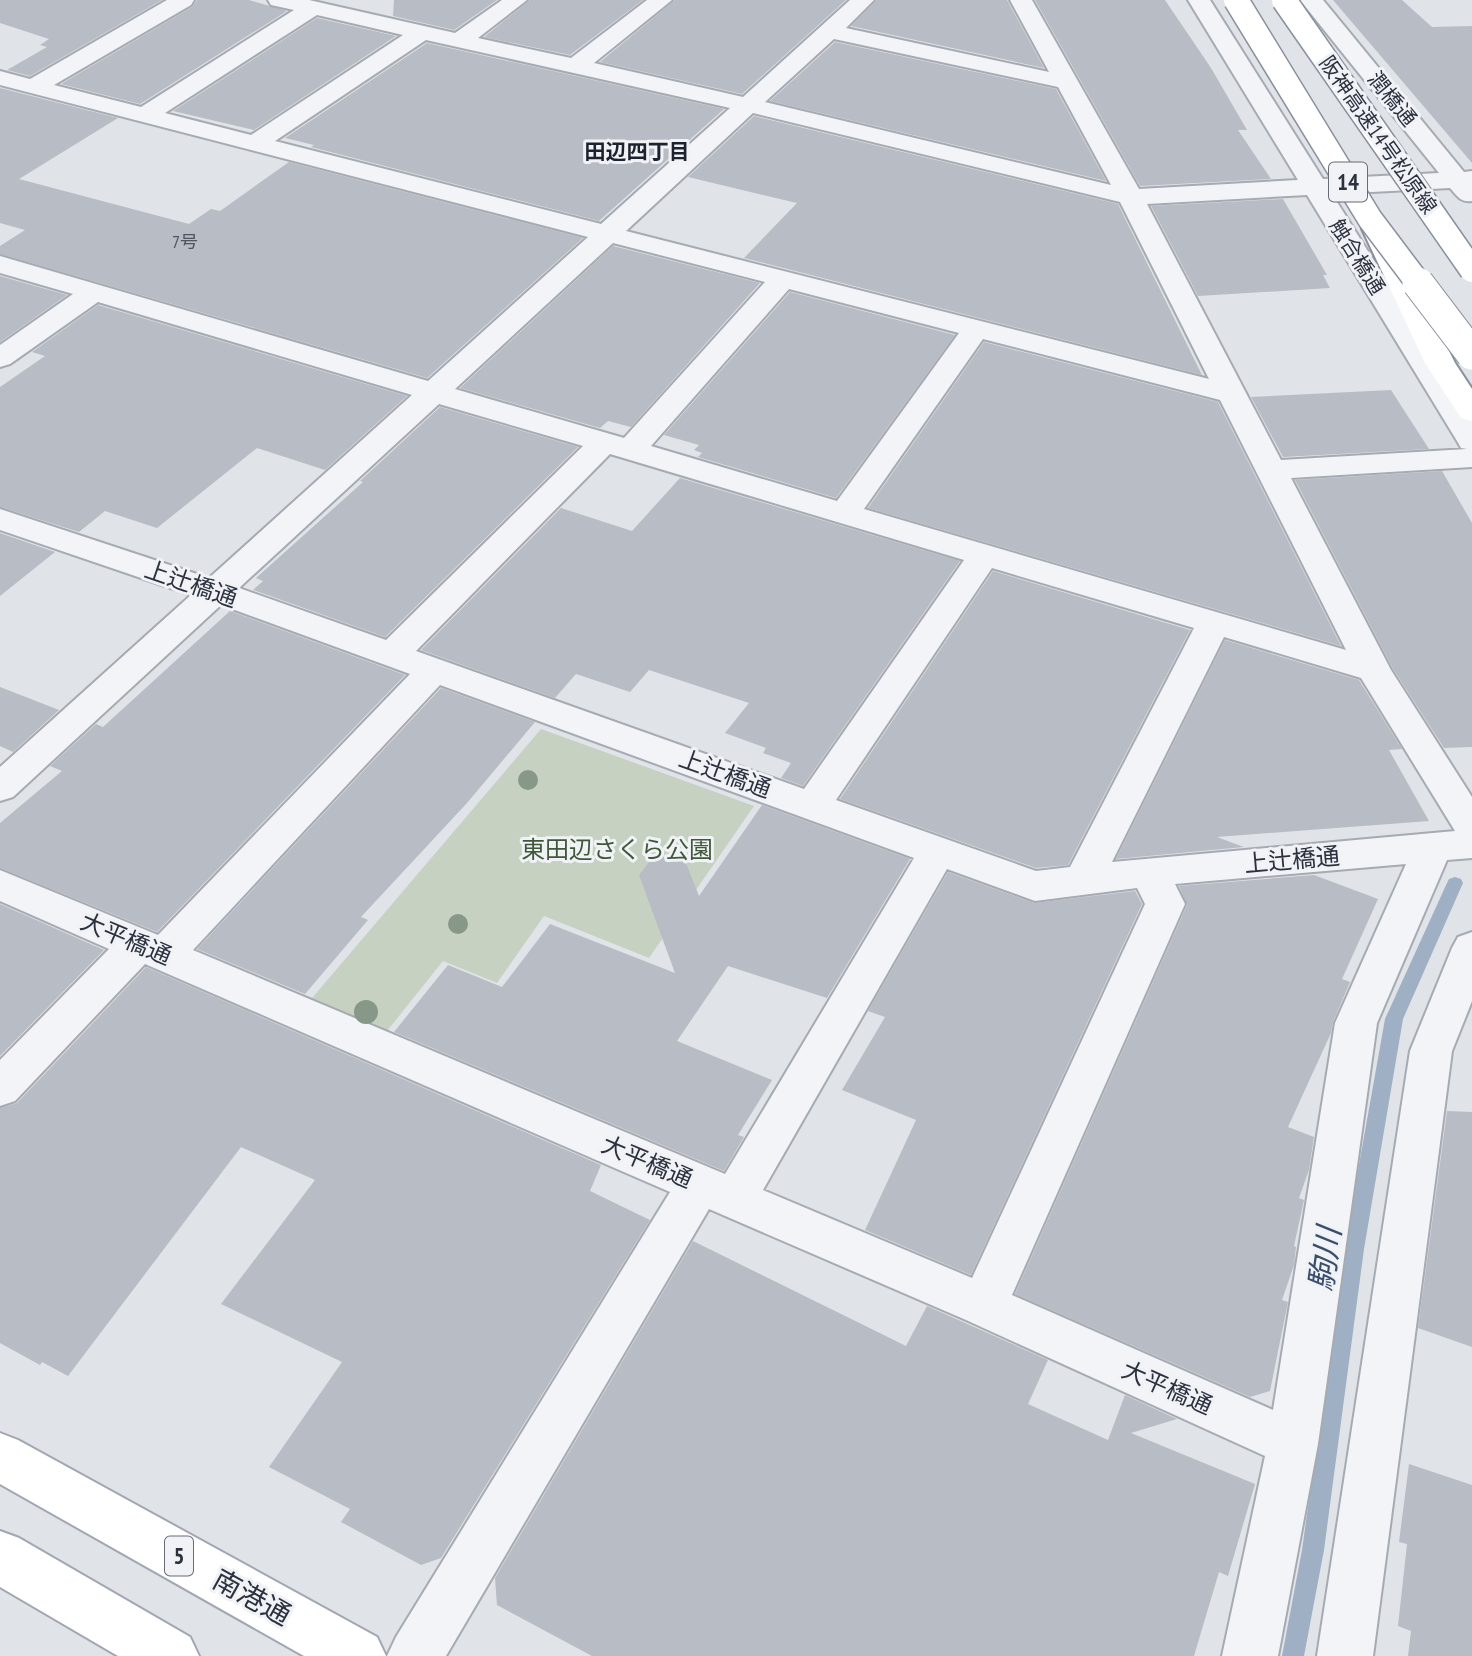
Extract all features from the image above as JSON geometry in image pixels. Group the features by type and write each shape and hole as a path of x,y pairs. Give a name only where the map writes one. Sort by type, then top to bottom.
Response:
{"main road":[{"name":"阪神高速14号松原線","path":"1236,0 1370,219 1472,354"},
{"name":"阪神高速14号松原線","path":"1284,0 1472,271"},
{"path":"1370,219 1440,363 1472,412"},
{"name":"南港通","path":"0,1457 358,1656"},
{"path":"0,1557 171,1656"}],"street":[{"path":"33,86 183,0"},
{"path":"279,0 331,6 422,32 748,104 1130,197 1313,188 1467,186"},
{"path":"460,40 516,0"},
{"path":"576,66 661,0"},
{"path":"0,788 863,0"},
{"path":"1021,0 1130,197 1458,829 1356,1023 1293,1444 1250,1656"},
{"name":"触合橋通","path":"1199,0 1472,441"},
{"name":"潤橋通","path":"1311,0 1467,186"},
{"path":"143,116 331,6"},
{"path":"829,31 1065,82"},
{"path":"254,144 422,32"},
{"path":"0,78 1232,394"},
{"path":"0,264 1374,670"},
{"path":"391,655 617,447 783,279"},
{"path":"0,358 94,292"},
{"path":"844,514 976,329"},
{"path":"1271,470 1472,458"},
{"name":"上辻橋通","path":"0,519 434,670 1035,886 1458,829"},
{"path":"812,806 984,555"},
{"path":"1083,880 1214,624"},
{"path":"0,1088 151,950 434,670"},
{"path":"415,1656 937,851"},
{"path":"983,1305 1165,904 1149,872"},
{"name":"大平橋通","path":"0,885 983,1305 1293,1444"},
{"path":"1345,1656 1431,1051 1472,948"}],"green space":[{"name":"東田辺さくら公園","path":"541,729 754,806 649,958 544,916 497,983 443,961 383,1036 307,1004"}],"building":[{"path":"0,0 162,0 30,76 7,70 47,47 40,45 49,39 0,23"},
{"path":"197,0 249,0 287,11 140,104 61,84 192,7"},
{"path":"394,0 497,0 454,30 393,16"},
{"path":"530,0 643,0 570,55 484,37"},
{"path":"675,0 846,0 742,94 600,62"},
{"path":"877,0 1007,0 1044,68 851,26"},
{"path":"1035,0 1165,0 1211,68 1247,130 1238,130 1271,179 1140,186"},
{"path":"1333,0 1402,0 1432,27 1472,26 1472,163"},
{"path":"317,18 396,36 254,130 173,111"},
{"path":"835,42 1056,89 1106,181 770,101"},
{"path":"427,43 724,109 599,221 285,138"},
{"path":"0,88 118,118 19,179 189,224 211,209 220,211 289,162 583,238 427,378 0,254 0,246 25,230 0,223"},
{"path":"754,116 1118,204 1202,375 744,258 797,203 688,177"},
{"path":"1283,199 1327,275 1323,275 1330,288 1198,296 1151,206"},
{"path":"613,246 760,283 631,427 608,421 600,428 460,388"},
{"path":"0,276 67,295 0,342"},
{"path":"790,292 955,335 836,498 698,457 702,453 694,450 699,445 664,435"},
{"path":"98,305 407,396 325,470 257,448 157,528 105,511 79,532 0,507 0,387 45,356 32,352"},
{"path":"984,342 1218,402 1341,646 868,508"},
{"path":"1391,390 1429,449 1283,457 1251,397"},
{"path":"440,407 578,447 385,637 253,590 263,581 256,578 363,482 360,481"},
{"path":"1442,471 1472,523 1472,747 1444,748 1393,669 1295,480"},
{"path":"680,478 960,561 803,786 781,778 791,763 763,753 766,748 725,733 749,703 649,670 630,692 576,674 555,698 421,650 561,508 632,531"},
{"path":"0,533 55,552 0,596"},
{"path":"993,571 1190,630 1068,865 1036,868 840,799"},
{"path":"230,611 405,675 157,932 0,868 0,823 62,771 50,766 96,724 103,727"},
{"path":"1225,640 1359,680 1402,749 1389,750 1429,821 1217,837 1244,847 1116,859"},
{"path":"0,687 59,710 13,752 0,746"},
{"path":"441,688 535,722 467,803 361,917 368,920 305,994 197,949"},
{"path":"762,805 910,859 827,998 728,966 677,1041 772,1080 738,1135 744,1137 724,1171 394,1032 448,965 502,987 550,924 675,973 639,875 651,860 682,853 699,896"},
{"path":"948,872 1034,903 1135,891 1142,904 971,1275 865,1230 916,1120 842,1090 885,1017 868,1011"},
{"path":"1314,875 1378,899 1342,979 1350,982 1331,1033 1288,1127 1314,1137 1309,1170 1299,1198 1304,1200 1294,1246 1294,1265 1282,1300 1288,1302 1270,1391 1250,1397 1015,1294 1187,905 1179,886"},
{"path":"0,904 104,950 0,1056"},
{"path":"146,967 601,1165 590,1191 650,1220 441,1558 421,1565 341,1522 350,1509 269,1467 342,1362 221,1304 315,1180 241,1147 68,1376 42,1362 40,1365 0,1343 0,1108 17,1103"},
{"path":"1447,1111 1472,1112 1472,1347 1418,1328"},
{"path":"693,1241 906,1346 927,1306 1048,1360 1028,1404 1108,1440 1125,1395 1177,1419 1131,1433 1255,1484 1228,1576 1219,1572 1194,1656 592,1656 497,1605 495,1578"},
{"path":"1409,1464 1472,1485 1472,1656 1408,1656 1411,1631 1398,1626 1407,1544 1399,1542"}],"waterway":[{"name":"駒川","path":"1293,1656 1313,1550 1354,1249 1394,1019 1455,883"}],"district":[{"name":"田辺四丁目","path":"637,152"}]}
